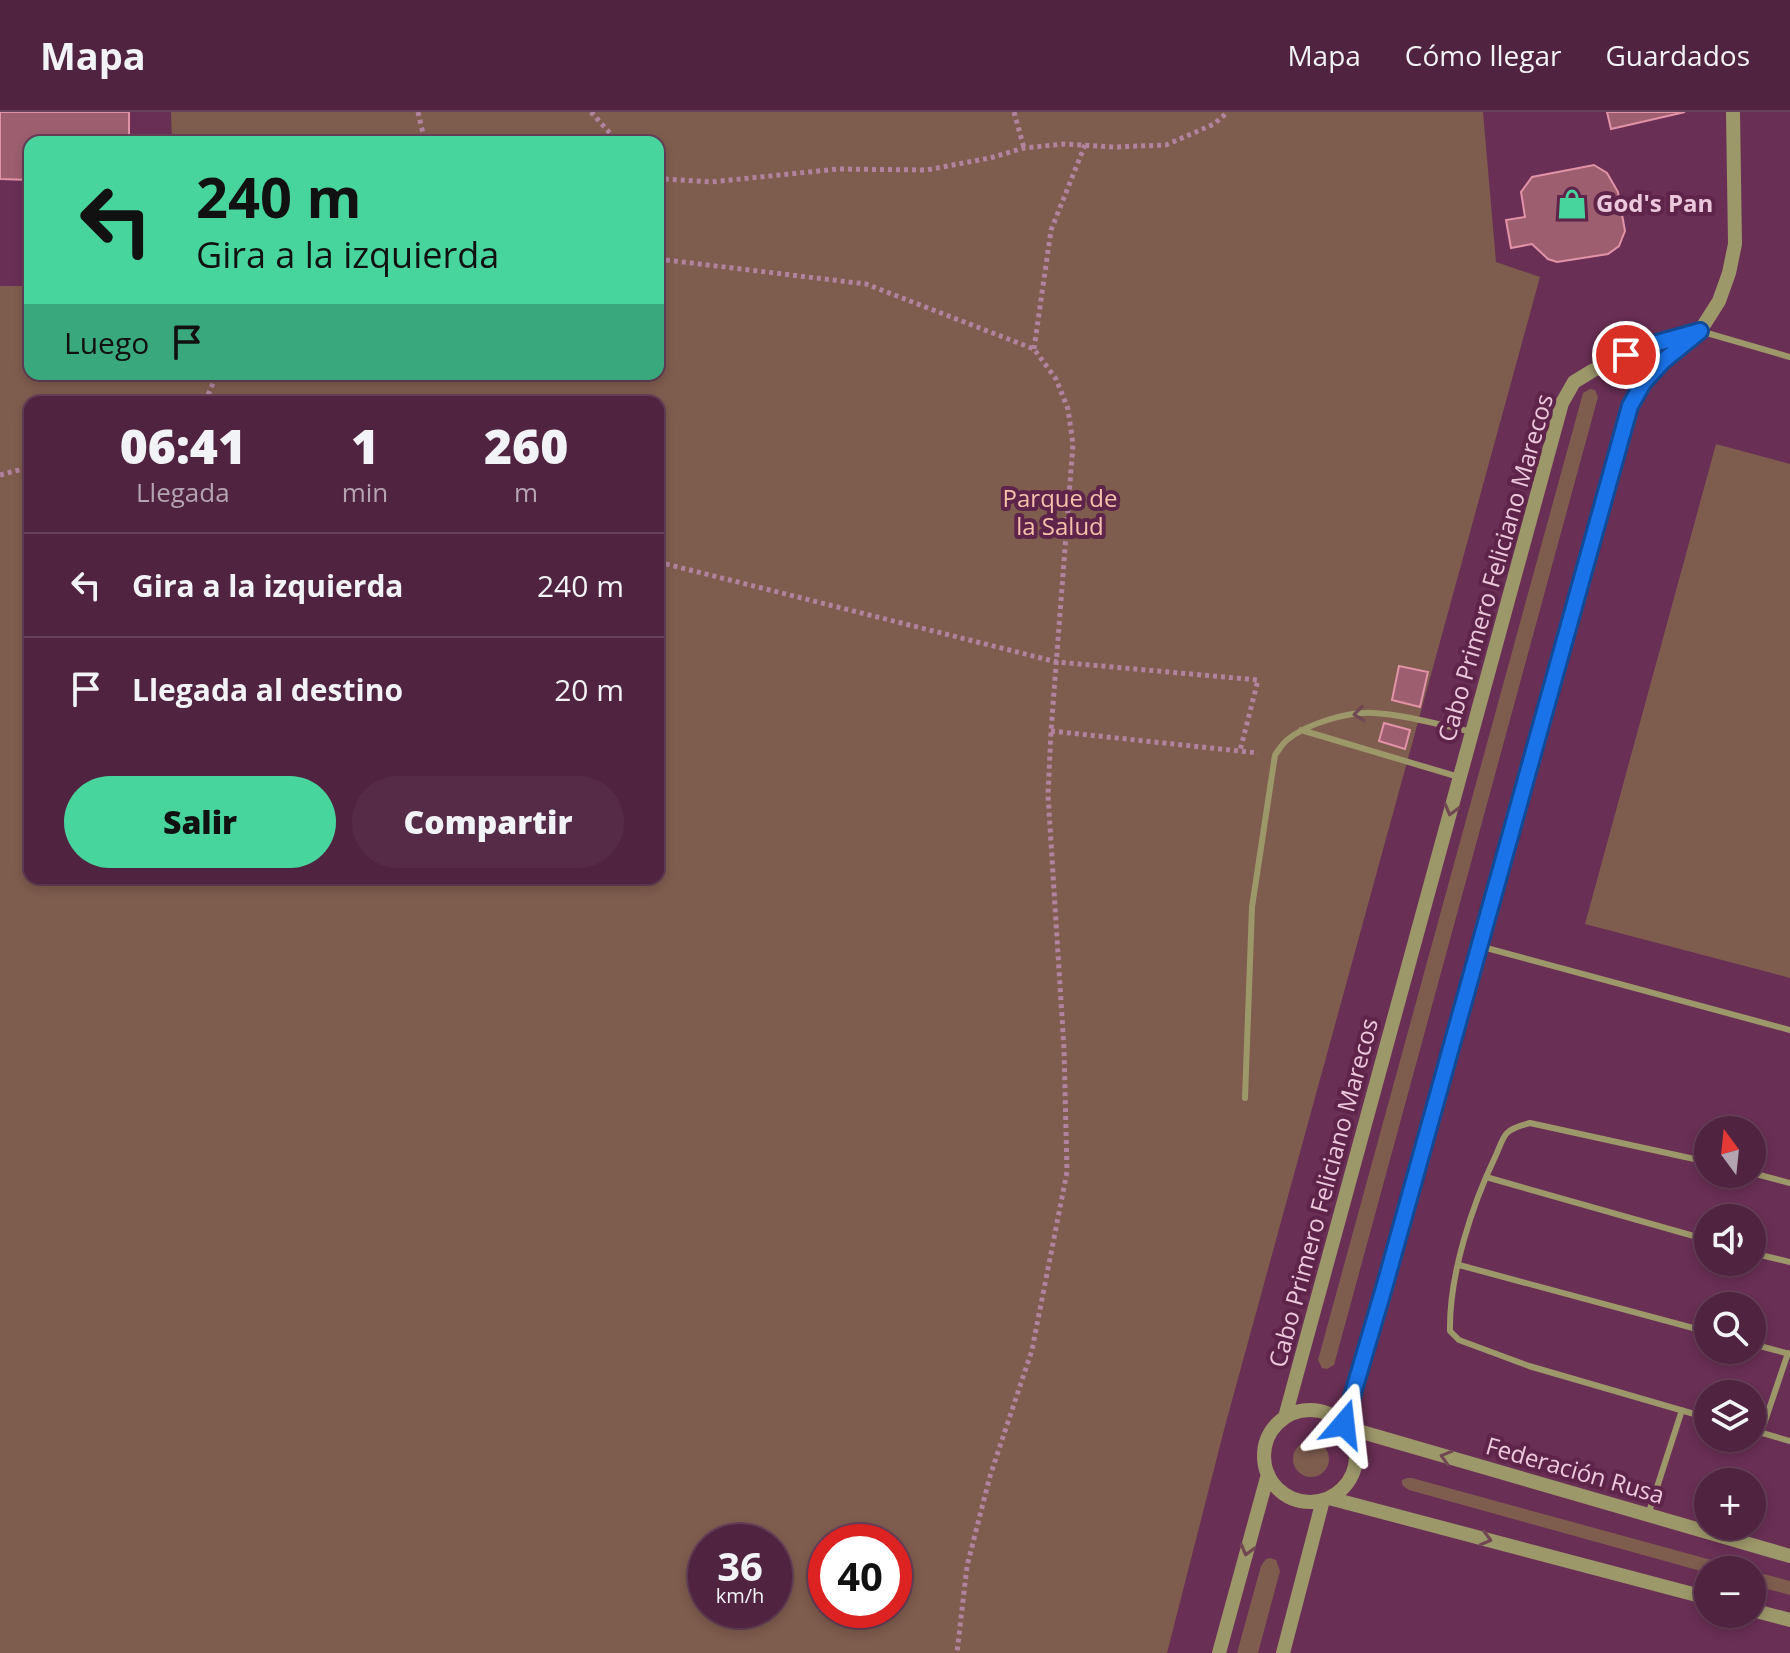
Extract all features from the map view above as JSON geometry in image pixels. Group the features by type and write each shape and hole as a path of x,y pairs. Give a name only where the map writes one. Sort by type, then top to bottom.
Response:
{"street":[{"path":"1346,1426 1630,406 1643,383 1663,361 1700,331 1719,301 1729,273 1735,244 1733,112"},
{"name":"Cabo Primero Feliciano Marecos","path":"1285,1417 1562,403 1574,382 1592,371 1643,347 1700,331"},
{"path":"1283,1653 1326,1499 1347,1483 1356,1462 1353,1438 1346,1426 1334,1416 1310,1409 1297,1411 1275,1425 1264,1449 1268,1474 1285,1495 1310,1502 1326,1499 1694,1594"},
{"name":"Federación Rusa","path":"1346,1426 1790,1556"},
{"path":"1219,1653 1268,1474"},
{"path":"1766,1614 1790,1620"}],"lane":[{"path":"1700,331 1790,357"},
{"path":"1245,1098 1252,907 1275,755 1285,742 1301,730 1329,720 1372,712 1472,732"},
{"path":"1301,730 1460,777"},
{"path":"1479,946 1790,1030"},
{"path":"1694,1159 1530,1123 1507,1133 1470,1218 1450,1311 1450,1331 1459,1340 1529,1366 1694,1414"},
{"path":"1486,1177 1694,1236"},
{"path":"1766,1177 1790,1183"},
{"path":"1766,1256 1790,1262"},
{"path":"1459,1265 1694,1328"},
{"path":"1766,1347 1789,1353 1766,1419"},
{"path":"1648,1515 1682,1410"},
{"path":"1766,1434 1790,1441"}],"path":[{"path":"418,112 424,136"},
{"path":"591,112 613,136"},
{"path":"1014,112 1024,148"},
{"path":"664,179 711,182 838,169 927,170 1024,148 1064,144 1114,147 1166,145 1214,124 1228,112"},
{"path":"1034,349 1051,230 1085,145"},
{"path":"664,260 866,284 1034,349 1056,379 1068,409 1073,444 1048,795 1064,1049 1067,1172 1032,1350 990,1476 967,1566 957,1653"},
{"path":"0,475 24,469"},
{"path":"664,564 1057,662 1258,680 1240,751"},
{"path":"1051,731 1275,755"}],"green space":[{"name":"Parque de la Salud","path":"171,112 1483,112 1496,262 1540,277 1225,1426 1167,1653 0,1653 0,286 24,286 24,380 664,380 664,136 172,136"},
{"path":"1595,390 1598,397 1334,1365 1322,1368 1318,1360 1583,393"},
{"path":"1716,444 1790,464 1790,978 1585,924"},
{"path":"1311,1441 1324,1446 1329,1459 1324,1472 1311,1477 1298,1472 1293,1459 1298,1446"},
{"path":"1412,1478 1697,1556 1694,1556 1694,1569 1409,1490 1402,1480"},
{"path":"1270,1558 1276,1560 1280,1571 1258,1653 1237,1653 1261,1566"},
{"path":"1766,1575 1790,1581 1790,1595 1766,1589"}],"building":[{"path":"0,112 129,112 129,136 24,136 24,180 0,179"},
{"path":"1607,112 1685,112 1611,129"},
{"name":"God's Pan","path":"1594,165 1607,173 1618,192 1625,231 1619,246 1608,254 1557,262 1548,259 1532,244 1511,248 1506,220 1525,217 1521,192 1532,177"},
{"path":"1399,666 1428,672 1420,707 1392,700"},
{"path":"1384,723 1410,730 1405,749 1379,741"}],"place":[{"name":"God's Pan","path":"1572,204"}],"route":[{"path":"1344,1424 1630,406 1643,383 1663,361 1700,331 1626,355"}]}
